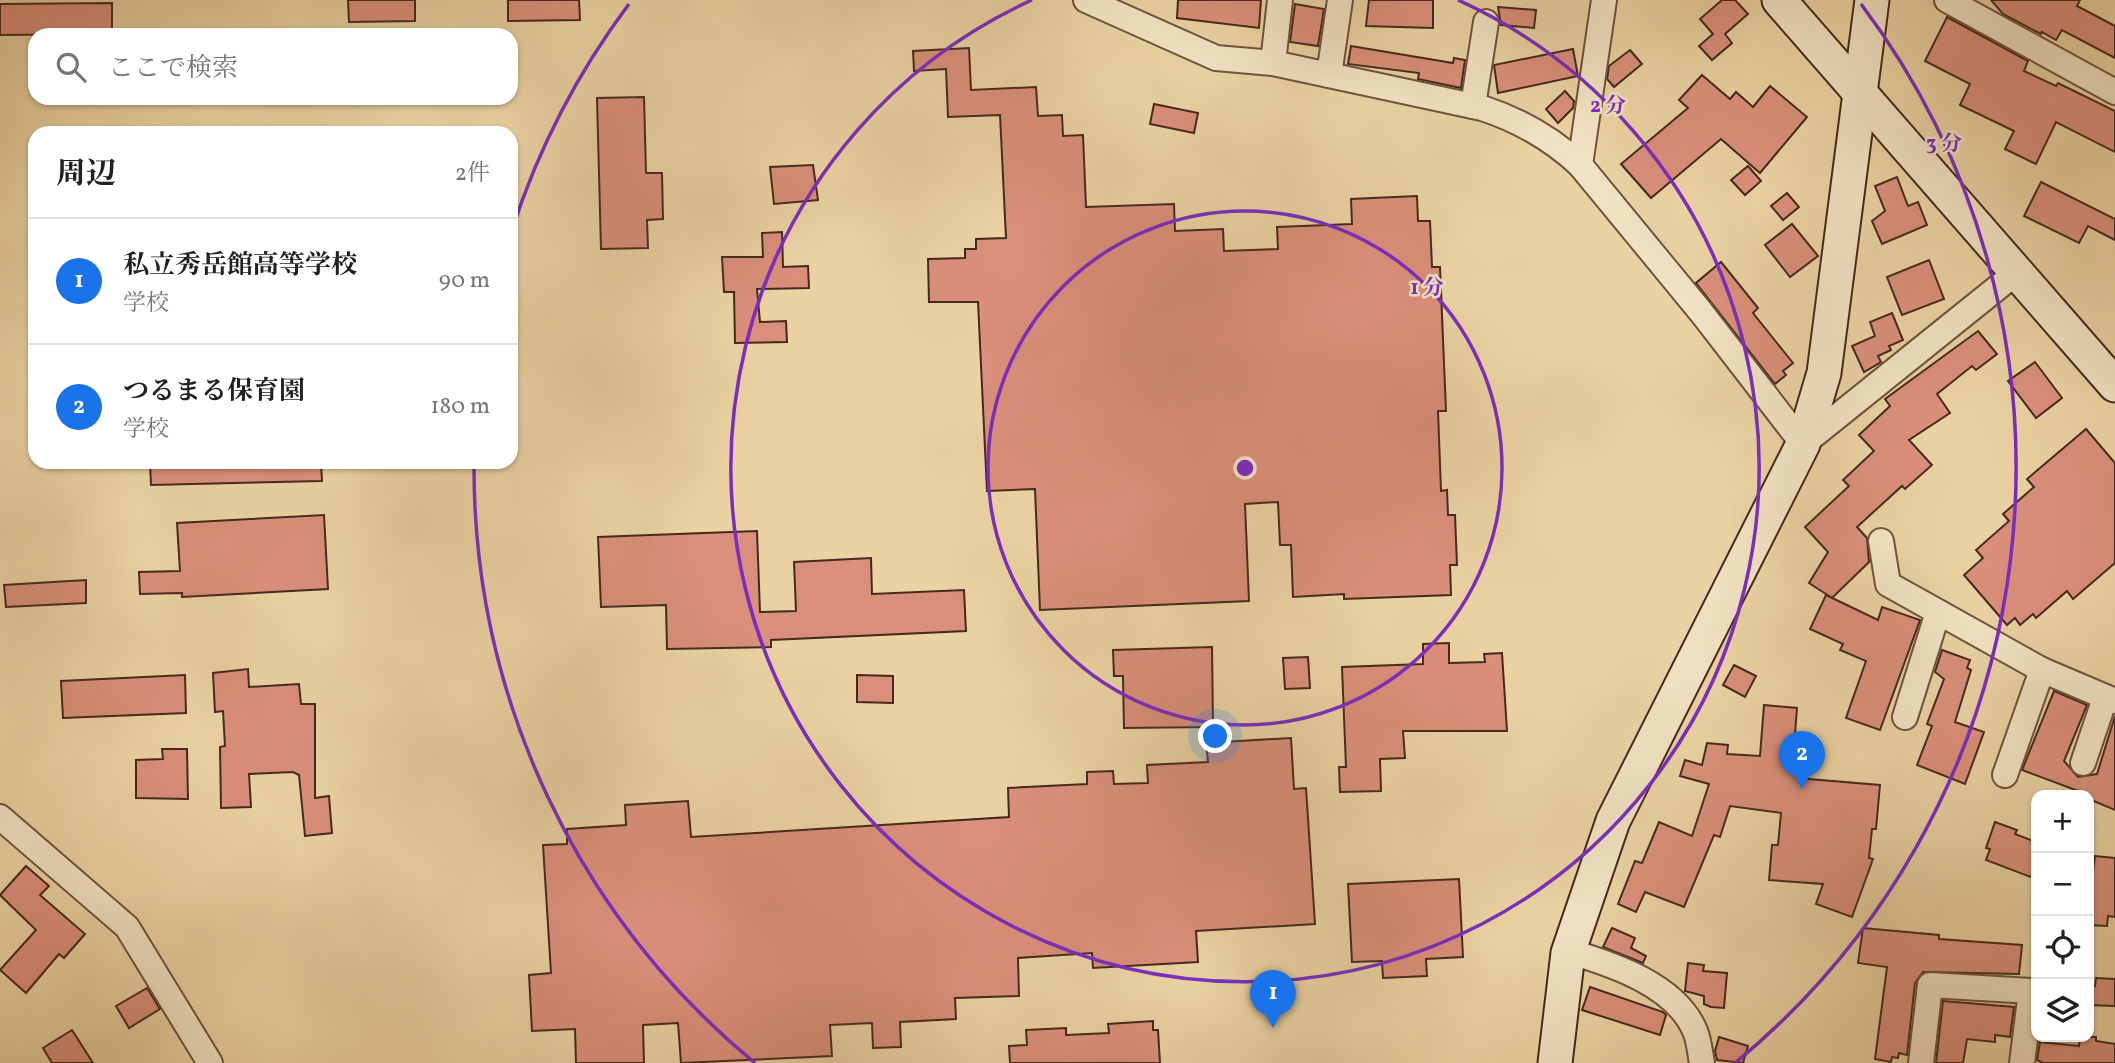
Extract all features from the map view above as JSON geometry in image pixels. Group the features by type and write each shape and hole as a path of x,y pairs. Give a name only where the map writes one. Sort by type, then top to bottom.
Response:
{"street":[{"path":"1086,0 1216,58 1273,63 1474,106 1513,118 1560,146 1580,165 1701,312 1802,444"},
{"path":"1273,63 1280,0"},
{"path":"1329,75 1340,0"},
{"path":"1580,165 1604,0"},
{"path":"1779,0 2115,385"},
{"path":"1555,1063 1568,951 1613,821 1802,444 1824,373 1872,0"},
{"path":"1947,0 2115,92"},
{"path":"1474,106 1486,22"},
{"path":"1802,444 2017,272"},
{"path":"1881,541 1888,584 2042,670 2110,700 2083,763"},
{"path":"1905,717 1938,612"},
{"path":"2005,775 2042,670"},
{"path":"0,817 127,927 210,1063"},
{"path":"1568,951 1600,961 1650,984 1677,1005 1695,1030 1702,1063"},
{"path":"1921,1063 1930,985 2031,991 2022,1063"}],"building":[{"path":"348,0 415,0 415,21 349,22"},
{"path":"508,0 579,0 580,20 508,21"},
{"path":"1178,0 1261,0 1259,28 1177,18"},
{"path":"1369,0 1433,0 1433,28 1366,26"},
{"path":"1722,0 1735,0 1748,14 1725,34 1732,43 1712,60 1699,46 1713,34 1700,19"},
{"path":"1991,0 2080,0 2077,6 2115,26 2115,58 2062,30 2056,40 2042,32 2041,34 2003,14"},
{"path":"112,3 112,28 28,28 28,35 0,35 0,4"},
{"path":"1295,4 1324,9 1318,46 1290,42"},
{"path":"1498,7 1536,10 1534,28 1501,25"},
{"path":"1947,17 2028,61 2024,71 2056,86 2058,83 2115,111 2115,152 2056,122 2036,164 2005,149 2014,131 1960,105 1970,84 1925,61"},
{"path":"1351,46 1453,63 1454,58 1465,60 1461,88 1418,79 1419,73 1348,64"},
{"path":"969,48 971,90 1036,87 1038,116 1062,115 1063,136 1083,135 1086,207 1174,204 1175,231 1223,229 1224,251 1278,249 1277,227 1352,224 1351,199 1417,196 1418,221 1430,221 1432,267 1440,267 1446,411 1438,411 1441,491 1447,490 1448,515 1455,515 1457,565 1450,565 1451,595 1344,599 1344,594 1293,597 1291,545 1280,545 1278,502 1245,504 1249,601 1040,610 1035,489 987,491 978,302 929,302 928,259 965,258 965,249 976,249 976,239 1006,238 1000,115 948,117 946,69 914,71 913,51"},
{"path":"1573,49 1578,76 1498,93 1494,65"},
{"path":"1630,50 1642,64 1614,87 1607,79 1609,66"},
{"path":"1702,75 1730,99 1736,92 1753,107 1770,86 1807,117 1760,173 1721,139 1651,198 1621,164 1688,108 1679,100"},
{"path":"1565,91 1574,101 1573,108 1558,123 1546,109"},
{"path":"644,97 646,173 662,173 663,219 647,220 648,248 601,249 597,98"},
{"path":"1154,104 1198,113 1194,133 1150,124"},
{"path":"813,165 818,200 774,204 770,167"},
{"path":"1748,166 1761,181 1745,195 1731,180"},
{"path":"1897,177 1908,206 1918,202 1927,225 1882,244 1872,221 1885,211 1875,186"},
{"path":"2041,182 2115,219 2115,240 2088,226 2079,243 2024,216"},
{"path":"1787,193 1799,207 1783,220 1771,206"},
{"path":"1792,224 1818,256 1790,277 1765,245"},
{"path":"782,232 783,267 808,266 809,288 757,289 760,322 786,321 787,342 735,343 734,292 724,292 722,257 763,257 762,233"},
{"path":"1929,260 1944,299 1902,315 1887,277"},
{"path":"1721,262 1758,308 1753,313 1793,363 1783,371 1786,375 1775,384 1696,283"},
{"path":"1892,313 1903,340 1889,346 1891,350 1878,356 1881,362 1864,372 1852,346 1875,336 1870,322"},
{"path":"1978,331 1997,354 1976,370 1972,366 1937,394 1950,413 1909,440 1932,465 1905,489 1902,486 1857,527 1867,538 1869,562 1832,598 1809,583 1828,552 1805,527 1849,486 1843,480 1874,451 1859,435 1890,406 1885,399"},
{"path":"2035,362 2062,398 2036,418 2008,381"},
{"path":"2086,429 2115,463 2115,563 2073,599 2067,591 2036,618 2033,614 2020,625 2015,618 2007,625 1964,575 1983,558 1976,550 2009,521 2003,514 2034,487 2027,479"},
{"path":"150,469 321,469 322,481 151,485"},
{"path":"324,515 328,589 182,597 182,593 140,594 139,572 180,571 177,523"},
{"path":"757,531 760,612 796,611 794,562 871,558 872,594 964,590 966,631 771,640 771,647 667,649 666,605 601,607 598,537"},
{"path":"86,580 86,603 6,607 4,585"},
{"path":"1826,595 1878,620 1882,607 1920,620 1880,730 1846,718 1866,661 1840,650 1843,644 1810,629"},
{"path":"1449,643 1449,663 1485,662 1484,654 1502,653 1507,731 1403,731 1405,758 1380,759 1381,791 1340,792 1339,767 1346,767 1342,667 1423,664 1423,644"},
{"path":"1212,647 1213,727 1124,728 1123,676 1114,676 1113,650"},
{"path":"1942,650 1970,660 1967,668 1971,670 1955,722 1984,732 1965,784 1917,765 1932,726 1927,724 1944,679 1935,672"},
{"path":"1308,657 1310,688 1285,689 1283,658"},
{"path":"1734,665 1756,676 1745,697 1723,685"},
{"path":"248,669 249,687 299,684 301,704 315,704 315,798 329,796 332,833 305,836 299,775 293,772 249,774 251,807 221,808 220,747 225,746 223,711 215,712 213,673"},
{"path":"185,675 186,713 63,718 61,681"},
{"path":"857,675 893,676 893,703 857,702"},
{"path":"2054,691 2087,705 2064,761 2078,777 2097,774 2115,716 2115,810 2094,801 2094,790 2076,790 2022,770"},
{"path":"1764,705 1797,708 1792,773 1798,774 1797,778 1880,785 1876,829 1872,829 1869,858 1873,859 1852,917 1816,904 1823,884 1769,880 1772,845 1778,845 1781,813 1730,806 1720,837 1714,835 1684,907 1645,892 1636,912 1618,904 1635,861 1642,863 1659,822 1692,836 1709,784 1680,776 1685,760 1702,765 1707,743 1728,745 1727,754 1760,756"},
{"path":"1291,738 1294,789 1306,788 1315,924 1196,931 1198,962 1093,968 1092,953 1018,958 1019,996 955,998 956,1019 900,1022 901,1047 873,1048 872,1023 830,1025 832,1056 681,1063 678,1023 643,1025 644,1063 576,1063 575,1029 532,1031 529,975 551,973 543,845 567,844 567,829 626,825 625,805 688,801 691,837 1009,817 1008,788 1087,784 1087,772 1113,771 1114,784 1148,783 1147,765 1208,762 1206,743"},
{"path":"162,749 187,749 188,799 136,798 136,760 163,759"},
{"path":"1995,822 2017,830 2015,834 2031,840 2031,877 1986,860 1990,849 1986,848"},
{"path":"2095,856 2115,858 2115,917 2108,916 2107,926 2094,925"},
{"path":"26,866 49,886 40,895 85,934 64,958 59,954 26,993 0,970 36,930 0,895"},
{"path":"1459,879 1463,957 1426,959 1427,976 1383,978 1382,961 1352,962 1348,884"},
{"path":"1612,928 1635,938 1631,948 1646,956 1643,963 1603,947"},
{"path":"1863,928 1939,935 1939,939 2022,945 2019,974 1923,972 1915,983 1907,1055 1899,1053 1898,1058 1892,1057 1891,1062 1875,1059 1887,967 1858,963"},
{"path":"1688,963 1704,965 1703,971 1727,973 1724,1008 1704,1004 1704,996 1685,991"},
{"path":"2096,978 2115,979 2115,1006 2094,1005"},
{"path":"1590,987 1663,1012 1666,1015 1660,1035 1582,1010"},
{"path":"147,988 160,1009 129,1028 116,1006"},
{"path":"1943,1001 2014,1007 2010,1037 1995,1035 1995,1042 1967,1039 1963,1063 1936,1063"},
{"path":"1153,1021 1153,1030 1158,1030 1160,1063 1010,1063 1009,1046 1027,1045 1026,1030 1066,1028 1066,1035 1109,1033 1108,1024"},
{"path":"72,1030 93,1063 52,1063 43,1048"},
{"path":"1719,1037 1748,1046 1743,1063 1717,1060 1715,1051"},
{"path":"2094,1037 2096,1041 2115,1044 2115,1063 2043,1063 2037,1060 2040,1042 2079,1046 2079,1042 2094,1042"}],"place":[{"name":"つるまる保育園","path":"1802,789"},
{"name":"私立秀岳館高等学校","path":"1273,1028"}]}
